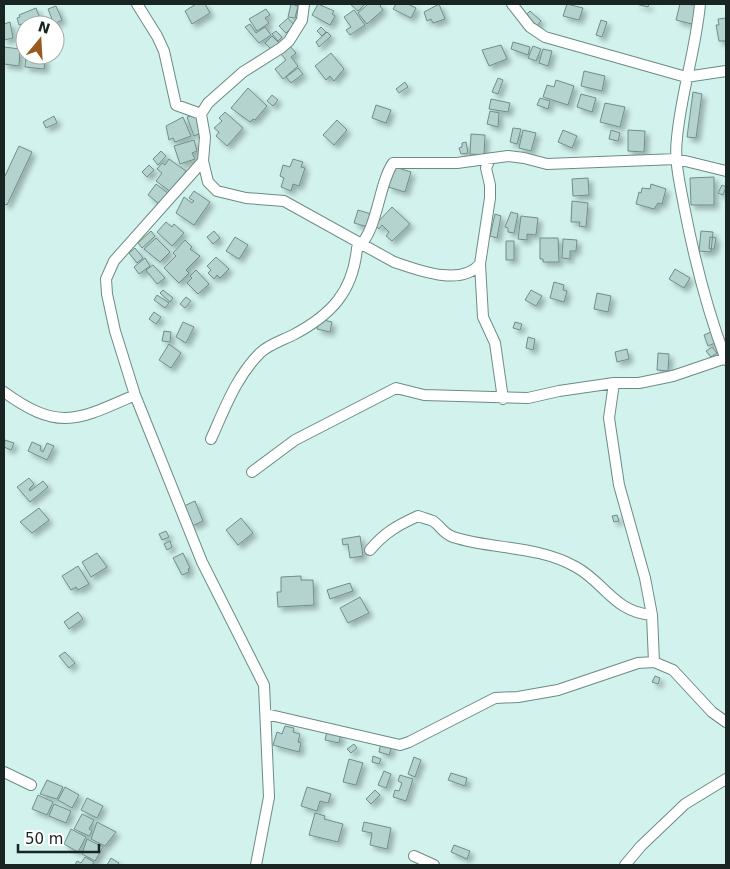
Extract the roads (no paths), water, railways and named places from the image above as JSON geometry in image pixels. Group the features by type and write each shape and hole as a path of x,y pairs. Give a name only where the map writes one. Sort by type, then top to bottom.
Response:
{"street":[{"path":"137,4 164,51 176,105 201,114"},
{"path":"304,4 302,20 289,41 243,72 216,94 201,114 205,137 203,161 208,182 217,191 246,198 284,201 394,262 444,275 458,276 470,272 480,264"},
{"path":"512,4 530,27 545,37 686,77 726,71"},
{"path":"252,472 295,440 396,388 424,395 503,399 528,398 614,383 638,383 673,376 726,359 722,336 694,257 676,159 676,140 700,4"},
{"path":"211,438 237,381 261,351 305,328 343,296 353,274 357,248 361,245 392,163 457,163 508,156 557,164 676,159 726,171"},
{"path":"490,159 486,168 490,185 490,198 480,264 484,316 495,343 503,399"},
{"path":"203,161 114,261 106,279 107,294 115,331 135,395 202,562 264,685 269,797 256,865"},
{"path":"614,383 610,418 619,485 645,578 652,615 654,662"},
{"path":"4,392 34,410 60,419 84,418 135,395"},
{"path":"370,550 379,539 397,525 418,516 433,522 443,533 455,537 529,550 571,565 621,605 634,611 652,615"},
{"path":"266,714 400,745 495,698 518,697 558,690 624,667 654,662 672,670 712,712 726,722"},
{"path":"4,772 31,785"},
{"path":"625,865 641,846 685,804 726,779"},
{"path":"414,856 434,865"}]}
